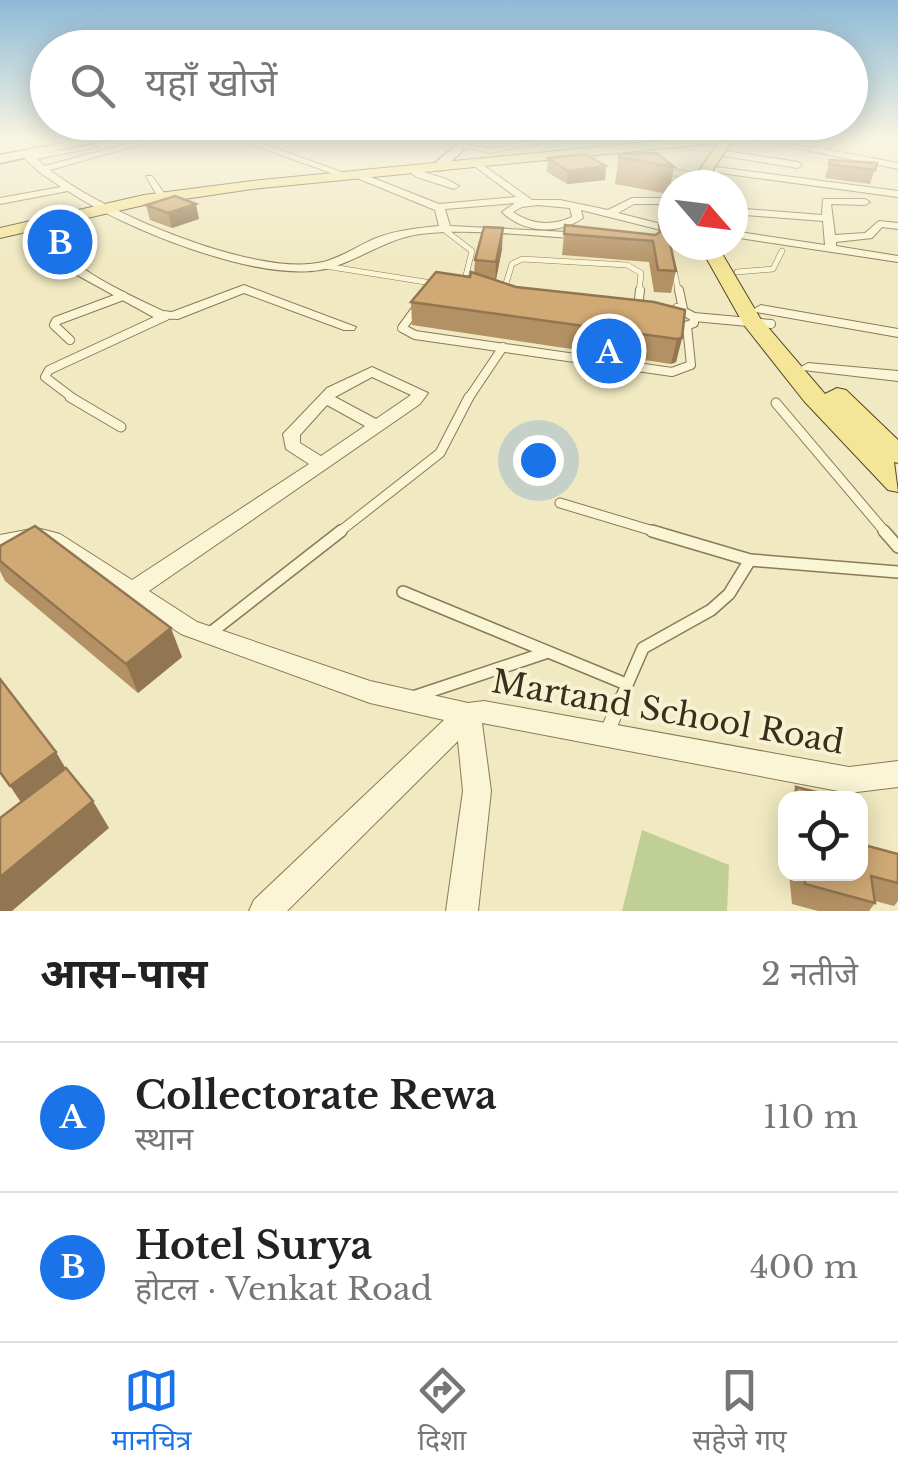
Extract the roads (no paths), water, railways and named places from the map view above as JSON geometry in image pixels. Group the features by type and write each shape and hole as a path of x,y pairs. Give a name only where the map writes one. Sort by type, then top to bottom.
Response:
{"main road":[{"path":"0,233 35,216 289,182"},
{"path":"719,260 812,396 898,483"},
{"path":"729,260 761,318 781,342 898,454"}],"street":[{"path":"61,182 101,208 211,250 275,262 322,265 394,236 446,230 556,234 596,241"},
{"path":"151,182 162,197"},
{"path":"370,182 438,207 445,213 446,230"},
{"path":"448,182 454,186"},
{"path":"501,182 526,200"},
{"path":"803,182 898,194"},
{"path":"0,200 71,188"},
{"path":"18,197 35,216 54,256 166,316 239,289 275,262"},
{"path":"526,200 510,207 510,217 531,225 560,225 578,218 575,208"},
{"path":"606,215 632,201 658,200"},
{"path":"438,207 554,201 658,227"},
{"path":"831,243 826,201 865,202"},
{"path":"748,212 826,218"},
{"path":"831,243 868,236 879,224 898,226"},
{"path":"748,235 831,243 898,259"},
{"path":"654,239 658,239"},
{"path":"239,289 252,290 349,326"},
{"path":"761,318 898,334"},
{"path":"808,367 898,376"},
{"path":"129,592 377,426 420,393 372,371 325,398 290,434 292,445 320,463"},
{"path":"880,374 898,390"},
{"path":"325,398 377,426"},
{"path":"0,542 37,535 53,539 166,618 370,692 468,714 477,791 462,911"},
{"name":"Martand School Road","path":"265,911 468,714 484,712 849,780 898,774"}],"lane":[{"path":"446,230 472,251 463,287"},
{"path":"736,272 774,269 782,251"},
{"path":"510,301 504,292 512,264 522,260 627,265 641,273 638,317"},
{"path":"671,260 683,310"},
{"path":"322,265 476,289"},
{"path":"437,284 402,328 414,335 681,372 690,365 687,326 694,317"},
{"path":"490,291 504,292"},
{"path":"70,340 54,325 56,321 123,296"},
{"path":"665,307 683,310 694,317 761,318"},
{"path":"121,427 51,386 45,377 50,370 166,316"},
{"path":"668,326 687,326"},
{"path":"208,635 440,453 472,390 502,347"},
{"path":"776,403 898,547"},
{"path":"560,503 750,560 822,569 898,572"},
{"path":"606,734 643,648 710,610 729,594 750,560"},
{"path":"402,592 626,684"},
{"path":"406,700 546,652"}],"place":[{"name":"Hotel Surya","path":"60,242"},
{"name":"Collectorate Rewa","path":"609,351"}]}
